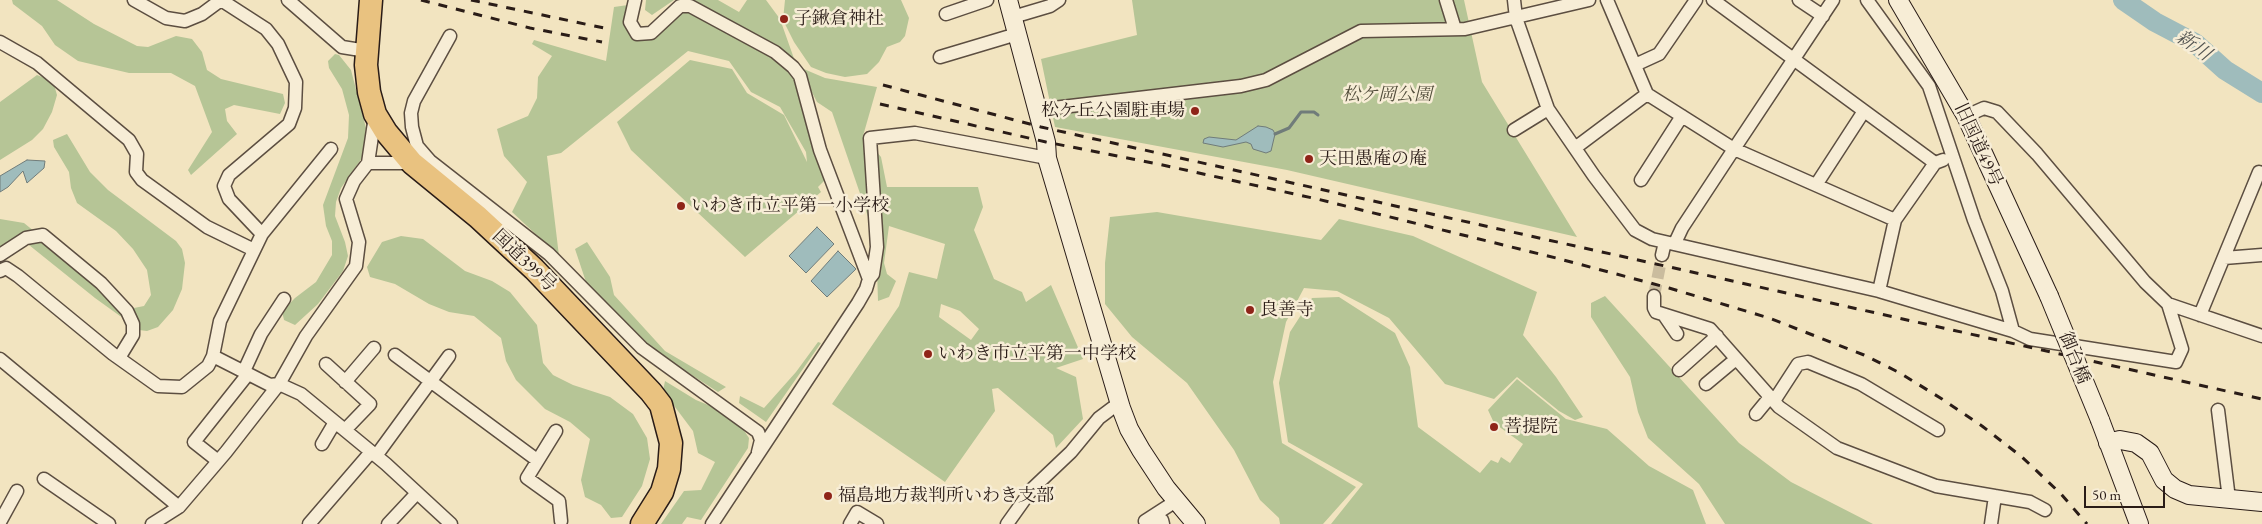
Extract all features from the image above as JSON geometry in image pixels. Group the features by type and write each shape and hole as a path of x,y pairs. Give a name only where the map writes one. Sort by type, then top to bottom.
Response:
{"highway":[{"name":"国道399号","path":"371,0 366,65 369,92 375,114 409,152 509,245 644,384 661,405 671,443 669,470 662,492 642,524"}],"street":[{"path":"134,0 166,18 185,20 202,14 221,0 266,29 278,44 296,82 295,108 289,124 229,175 224,186 229,199 262,234"},
{"path":"288,0 342,47 368,43"},
{"path":"635,0 630,22 637,34 650,33 674,10 680,6 690,6 775,52 793,67 800,76 820,150 869,279"},
{"path":"946,14 987,0"},
{"path":"1059,0 1050,6 1010,8 1046,142 1048,158 1119,402 1133,436 1176,501 1196,524"},
{"path":"1446,0 1455,29"},
{"path":"1514,0 1516,18 1548,109 1574,148 1635,230 1670,242 1879,291 2013,331 2030,338 2176,362 2182,350 2168,304"},
{"path":"1036,110 1213,90 1266,80 1361,31 1465,29 1589,0"},
{"path":"1607,0 1647,94 1734,148 1895,220"},
{"path":"1635,65 1659,54 1696,0"},
{"path":"1713,0 1935,163"},
{"path":"1799,0 1823,16"},
{"path":"1662,256 1833,0"},
{"path":"1867,0 1929,86 1952,156 2002,291 2013,331"},
{"name":"旧国道49号","path":"1903,5 1966,116 2049,296"},
{"path":"940,57 1017,34"},
{"path":"409,152 412,127 411,113 414,101 450,36"},
{"path":"3,48 38,63 129,140 137,154 136,172 142,180 206,228 254,250"},
{"path":"1574,148 1647,94"},
{"path":"1966,116 1984,108 1998,112 2037,154 2144,282 2168,304 2262,336"},
{"path":"1514,130 1548,109"},
{"path":"1816,185 1864,111"},
{"path":"152,524 179,507 279,384 306,336 356,266 359,242 346,199 354,181 368,163 375,114"},
{"path":"1641,180 1682,116"},
{"path":"712,524 858,303 873,274 877,247 870,138 916,133 1048,158"},
{"path":"0,271 6,268 18,276 150,382 167,388 182,387 208,366 213,356 220,321 262,234 331,149"},
{"path":"368,163 409,152 437,167 549,254 642,348 758,432 761,440 758,455"},
{"path":"1879,291 1895,220 1935,163 1952,156"},
{"path":"2200,315 2259,172"},
{"path":"0,255 26,238 43,235 94,278 118,300 133,324 133,335 119,358"},
{"path":"2224,258 2262,255"},
{"path":"1654,296 1654,308 1664,315 1705,327 1717,336 1772,399 1820,438 1851,455 1936,486 2030,502 2046,510"},
{"name":"御台橋","path":"2049,296 2108,443"},
{"path":"218,461 194,442 246,373 261,334 284,299"},
{"path":"1664,315 1677,334"},
{"path":"1679,370 1717,336"},
{"path":"344,382 374,348"},
{"path":"395,355 537,460"},
{"path":"213,356 270,385 279,384 300,394 374,454 451,524"},
{"path":"309,524 374,454 449,356"},
{"path":"0,359 179,507"},
{"path":"1706,384 1736,359"},
{"path":"1756,414 1772,399 1798,364 1808,362 1861,384 1938,430"},
{"path":"322,444 340,426 370,404 326,364"},
{"path":"1007,524 1032,489 1071,452 1103,414 1119,402"},
{"path":"2218,410 2230,499"},
{"path":"556,431 527,478 559,501 562,523"},
{"path":"2139,524 2108,443 2120,440 2136,443 2150,453 2164,480 2175,489 2189,495 2262,502"},
{"path":"44,479 109,524"},
{"path":"0,522 17,491"},
{"path":"388,524 418,493"},
{"path":"1990,524 1995,496"},
{"path":"1163,524 1162,520 1145,522 1176,501"},
{"path":"850,524 857,512 877,524"}],"green space":[{"path":"12,0 57,0 94,24 137,46 148,47 176,36 192,39 202,52 207,70 221,79 283,94 285,103 280,114 234,105 225,109 227,121 237,134 191,175 188,170 212,132 195,86 171,73 129,73 78,61 55,45 42,26 13,4"},
{"path":"646,0 674,0 652,15 645,10"},
{"path":"692,0 718,0 739,12 747,0 766,0 780,19 832,166 826,179 818,187 821,192 745,257 631,150 617,122 690,60 732,69 747,93 784,115 807,162 806,152 780,107 751,92 729,61 688,51 561,153 547,156 559,256 512,212 527,182 504,156 497,129 528,116 537,98 538,77 552,56 532,44 534,40 606,61 614,7 628,5 632,32 655,31 662,18"},
{"path":"785,0 901,0 909,18 905,36 900,42 887,47 879,62 867,74 845,77 826,73 811,67 794,42 783,20"},
{"name":"松ケ岡公園","path":"1132,0 1464,0 1482,82 1577,237 1287,170 1055,127 1041,59 1137,35"},
{"path":"335,54 339,55 351,70 366,128 364,148 362,158 341,188 336,202 335,216 348,256 343,271 318,304 295,325 284,320 282,311 316,282 332,255 332,241 326,226 323,205 348,138 349,115 342,89 329,68 328,61"},
{"path":"799,67 825,78 877,87 863,136 881,157 887,187 978,187 983,207 974,230 994,279 1022,292 1026,302 1051,285 1083,359 1056,368 1076,377 1083,419 1056,448 1053,435 998,388 992,389 995,411 945,482 832,404 899,306 909,272 937,279 945,244 889,226 884,263 887,274 896,281 889,297 878,301 876,240 832,112 817,102","holes":["941,304 960,311 979,329 971,340 939,317"]},
{"path":"37,75 53,81 57,95 52,112 43,129 32,140 0,160 0,102"},
{"path":"67,134 90,172 108,190 176,241 182,249 185,263 182,289 173,310 158,327 147,331 139,330 131,319 120,316 95,298 24,241 0,248 0,219 24,223 121,302 134,308 144,306 151,295 147,270 133,249 116,231 77,203 71,188 69,172 54,147 53,140"},
{"path":"1157,212 1321,240 1339,219 1413,236 1537,292 1523,335 1556,377 1583,417 1575,420 1559,411 1517,377 1494,399 1445,384 1389,318 1337,291 1304,288 1286,322 1273,382 1282,443 1356,487 1323,524 1280,524 1279,518 1260,500 1234,450 1187,383 1132,337 1105,304 1105,263 1110,217"},
{"path":"401,236 423,239 465,271 492,281 510,292 537,325 543,363 553,375 573,385 610,397 633,414 647,438 650,459 642,486 622,517 611,518 601,505 585,497 581,480 590,439 570,422 545,409 516,380 506,361 501,338 474,316 449,312 429,304 395,284 370,277 367,267 382,242"},
{"path":"587,242 610,277 614,295 665,351 726,387 718,392 656,352 586,282 575,249"},
{"path":"1605,296 1739,443 1791,482 1873,524 1725,524 1699,484 1648,438 1638,412 1630,377 1591,317 1591,303"},
{"path":"1339,297 1395,333 1410,367 1418,427 1480,473 1491,460 1498,463 1501,457 1510,463 1523,444 1494,423 1488,410 1517,379 1566,419 1607,429 1649,466 1693,490 1706,524 1331,524 1363,484 1288,442 1279,383 1290,332 1312,298"},
{"path":"818,342 821,343 766,422 739,403 740,396 764,408 796,372"},
{"path":"665,381 696,400 718,409 741,426 749,438 748,448 701,520 687,517 682,524 661,524 684,491 701,490 715,462 698,453 693,431 663,391"}],"water":[{"path":"1258,126 1273,130 1275,134 1271,151 1266,153 1253,149 1251,144 1246,142 1223,147 1203,143 1204,139 1209,137 1236,140"},
{"path":"27,160 45,161 44,168 27,183 23,171 8,187 0,192 0,176"},
{"path":"817,227 834,244 806,273 789,256"},
{"path":"838,251 856,269 827,297 811,281"}],"waterway":[{"name":"新川","path":"2123,0 2155,22 2195,43 2225,70 2262,93"},
{"path":"1275,134 1289,128 1301,112 1314,112 1318,115"}],"tunnel":[{"path":"1654,296 1662,255"}],"railway":[{"path":"421,0 530,28 602,42"},
{"path":"471,0 604,28"},
{"path":"883,85 1041,127 2262,399"},
{"path":"880,104 1046,142 1158,164 1317,199 1556,258 1669,288 1769,318 1864,355 1900,373 1942,399 1982,426 2022,457 2061,494 2087,524"}],"place":[{"name":"子鍬倉神社","path":"784,19"},
{"name":"松ケ丘公園駐車場","path":"1195,111"},
{"name":"天田愚庵の庵","path":"1309,159"},
{"name":"いわき市立平第一小学校","path":"681,206"},
{"name":"良善寺","path":"1250,310"},
{"name":"いわき市立平第一中学校","path":"928,354"},
{"name":"菩提院","path":"1494,427"},
{"name":"福島地方裁判所いわき支部","path":"828,496"}]}
